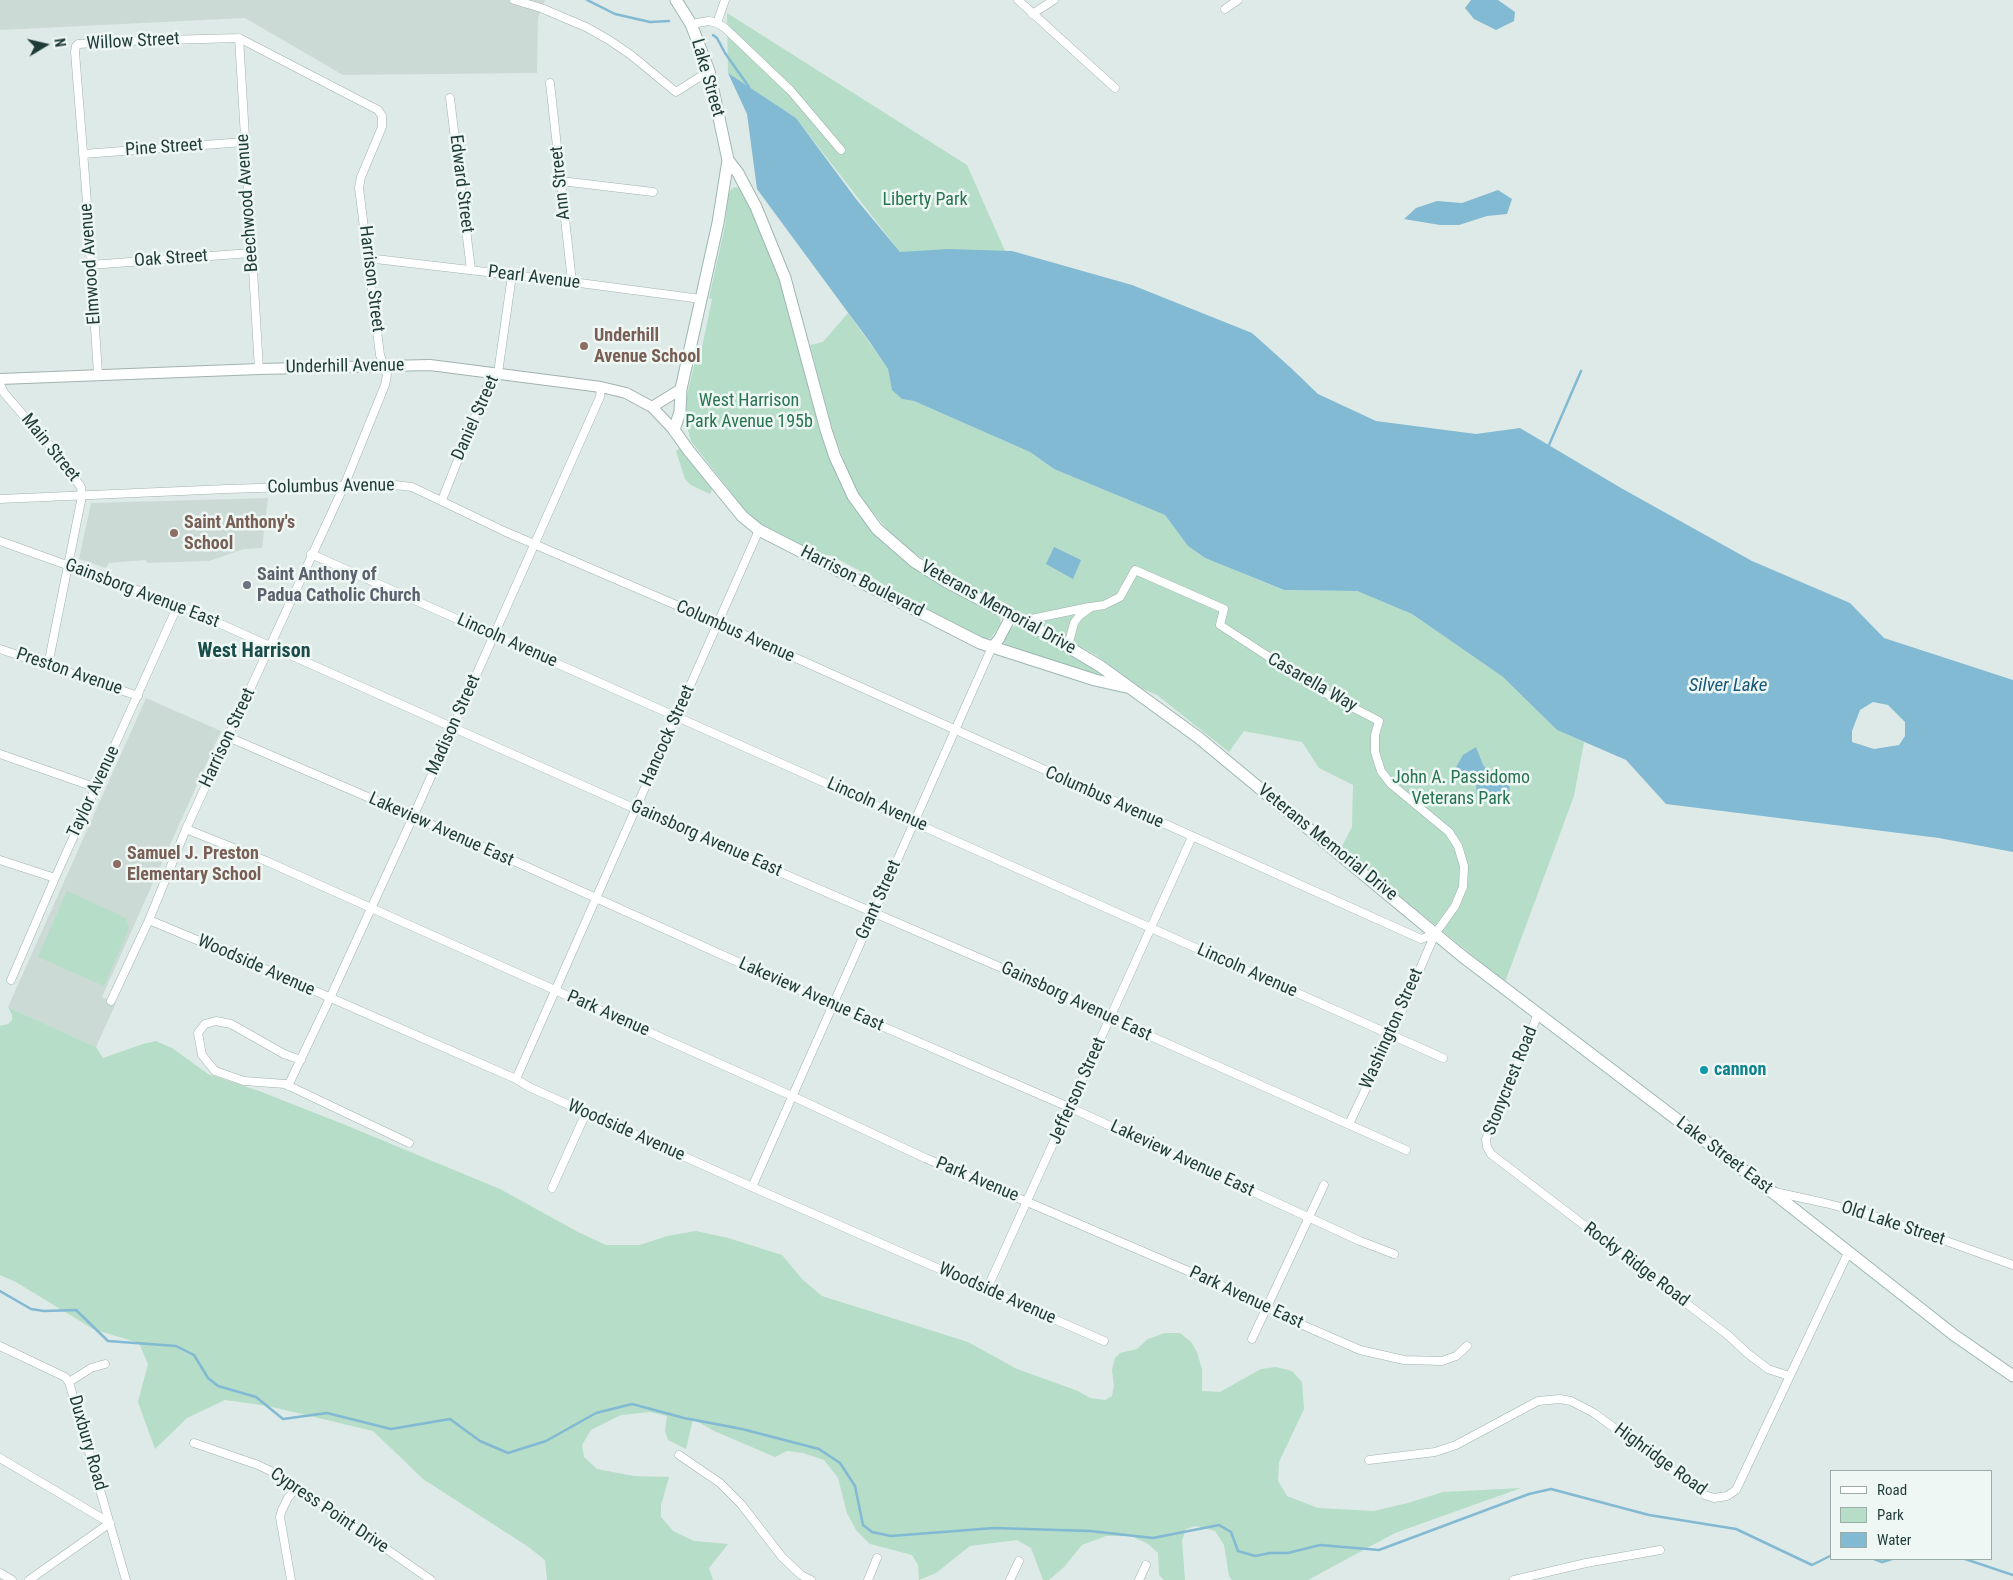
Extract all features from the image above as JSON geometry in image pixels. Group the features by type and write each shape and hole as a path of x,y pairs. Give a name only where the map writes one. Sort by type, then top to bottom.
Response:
{"main road":[{"name":"Lake Street","path":"676,0 691,24 708,71 728,160"},
{"path":"674,430 680,412 681,389 718,223 728,160"},
{"name":"Veterans Memorial Drive","path":"728,160 738,173 773,245 796,315 826,430 838,465 853,496 877,529 915,562 947,582 1068,646 1100,666 1199,738 1423,922 1435,934"},
{"name":"Harrison Boulevard","path":"674,430 742,516 760,530 980,643 1095,680 1130,688"},
{"name":"Lake Street East","path":"1435,934 1771,1191 1954,1335 2013,1376"}],"street":[{"path":"514,0 568,20 609,40 631,55 676,92 708,71"},
{"path":"717,23 725,0"},
{"path":"1018,0 1115,88"},
{"path":"1032,14 1054,0"},
{"path":"1225,8 1238,0"},
{"path":"691,24 703,22 717,23 791,91 841,150"},
{"name":"Beechwood Avenue","path":"239,38 258,369"},
{"name":"Willow Street","path":"83,154 75,52 78,44 239,38"},
{"name":"Harrison Street","path":"111,1001 149,920 186,829 311,554 344,486 385,385 387,375 380,355 360,182 382,127 382,116 378,110 239,38"},
{"name":"Ann Street","path":"550,83 572,282"},
{"name":"Edward Street","path":"450,98 471,270"},
{"name":"Pine Street","path":"83,154 244,142"},
{"name":"Elmwood Avenue","path":"83,154 98,374"},
{"path":"561,181 653,192"},
{"name":"Oak Street","path":"90,265 251,254"},
{"name":"Pearl Avenue","path":"368,258 701,299"},
{"name":"Daniel Street","path":"442,500 488,384 498,373 512,275"},
{"name":"Underhill Avenue","path":"0,379 98,374 430,365 602,387 626,393 652,407 674,430"},
{"name":"Main Street","path":"0,384 4,393 81,487 82,496 48,665"},
{"name":"Madison Street","path":"288,1086 413,817 600,397 602,387"},
{"path":"652,407 681,389"},
{"name":"Columbus Avenue","path":"0,499 227,489 403,485 442,500 534,544 718,624 1421,939 1435,934"},
{"name":"Hancock Street","path":"516,1079 760,530"},
{"name":"Gainsborg Avenue East","path":"0,541 178,605 271,645 873,913 1002,968 1406,1150"},
{"name":"Lincoln Avenue","path":"311,554 1443,1058"},
{"name":"Casarella Way","path":"1068,646 1074,623 1079,616 1091,607 1104,605 1120,597 1134,570 1224,609 1220,625 1321,691 1379,720 1375,735 1375,752 1381,771 1391,784 1449,832 1458,846 1464,866 1463,887 1455,906 1435,934"},
{"name":"Taylor Avenue","path":"11,980 178,605"},
{"path":"1016,618 1091,607"},
{"name":"Grant Street","path":"752,1187 992,647 1016,618"},
{"name":"Preston Avenue","path":"0,649 138,696"},
{"name":"Lakeview Avenue East","path":"228,738 413,817 833,1005 1071,1108 1360,1241 1394,1254"},
{"path":"0,754 96,788"},
{"name":"Park Avenue","path":"186,829 266,861 792,1096 924,1158 1028,1202"},
{"name":"Jefferson Street","path":"987,1289 1071,1108 1192,837"},
{"path":"0,860 55,878"},
{"name":"Woodside Avenue","path":"149,920 516,1079 529,1087 752,1187 1104,1341"},
{"name":"Washington Street","path":"1349,1124 1391,1036 1435,934"},
{"name":"Stonycrest Road","path":"1487,1148 1486,1139 1538,1014"},
{"path":"301,1060 284,1054 231,1024 216,1021 205,1024 198,1033 202,1055 215,1071 244,1081 288,1086 409,1143"},
{"path":"552,1188 586,1113"},
{"name":"Rocky Ridge Road","path":"1487,1148 1491,1154 1729,1336 1747,1353 1768,1368 1789,1376"},
{"path":"1252,1339 1324,1185"},
{"name":"Old Lake Street","path":"1771,1191 1825,1202 1882,1218 2013,1265"},
{"name":"Park Avenue East","path":"1028,1202 1223,1286 1360,1350 1390,1358 1442,1362 1456,1356 1467,1346"},
{"name":"Highridge Road","path":"1368,1460 1435,1452 1456,1445 1538,1401 1560,1399 1571,1401 1594,1413 1705,1495 1714,1498 1727,1496 1736,1490 1848,1253"},
{"name":"Duxbury Road","path":"0,1346 65,1377 69,1382 126,1580"},
{"path":"69,1382 91,1368 106,1364"},
{"name":"Cypress Point Drive","path":"194,1443 258,1465 284,1477 431,1580"},
{"path":"679,1454 720,1483 741,1504 777,1552 801,1575 811,1580"},
{"path":"0,1458 110,1523 30,1580"},
{"path":"290,1580 280,1517 288,1498 297,1487"},
{"path":"1515,1580 1586,1563 1660,1550"},
{"path":"868,1580 877,1558"},
{"path":"1010,1580 1019,1561"},
{"path":"1139,1580 1146,1565"},
{"path":"0,1573 12,1580"}],"shaded area":[{"path":"0,0 545,0 538,18 537,73 343,75 245,18 0,30"},
{"name":"Saint Anthony's School","path":"268,498 262,548 244,549 209,561 148,563 145,560 109,563 106,568 79,559 91,503"},
{"name":"Samuel J. Preston Elementary School","path":"146,698 221,731 102,997 116,1003 96,1047 8,1007"}],"green space":[{"name":"Liberty Park","path":"727,13 967,165 1005,251 900,252 796,118 728,73"},
{"name":"West Harrison Park Avenue 195b","path":"734,187 740,188 749,203 778,272 814,404 869,526 890,548 915,567 999,616 1001,623 991,638 986,639 885,589 879,581 830,555 823,556 757,522 747,513 691,441 684,416 685,404 696,357 700,357 712,299 709,298 725,226 728,198 730,191"},
{"name":"John A. Passidomo Veterans Park","path":"848,313 888,369 892,389 902,399 914,401 1030,452 1054,469 1165,515 1188,546 1205,558 1283,590 1357,591 1412,614 1503,677 1557,730 1584,742 1574,796 1505,982 1341,848 1352,827 1353,785 1319,768 1302,742 1244,731 1229,752 1157,695 1141,688 1096,655 970,588 936,568 896,540 862,499 851,480 833,431 810,345 823,342"},
{"path":"680,448 712,489 710,494 691,485 685,479 676,451"},
{"path":"1021,625 1099,671 1099,673 1097,675 1005,645 1003,641 1010,629"},
{"path":"67,891 126,918 129,928 104,986 38,957"},
{"path":"8,1007 96,1047 103,1058 156,1041 172,1048 208,1074 259,1091 338,1122 500,1189 578,1232 606,1245 640,1245 667,1236 696,1231 728,1238 782,1255 803,1280 822,1296 968,1342 1017,1369 1078,1391 1090,1398 1105,1400 1112,1396 1114,1386 1112,1370 1115,1358 1120,1353 1137,1349 1148,1339 1165,1333 1180,1333 1191,1342 1197,1352 1202,1369 1202,1391 1220,1392 1261,1369 1276,1367 1292,1371 1302,1382 1304,1409 1279,1462 1278,1481 1287,1496 1318,1508 1374,1511 1443,1492 1521,1488 1395,1533 1308,1580 1232,1580 1229,1576 1224,1545 1215,1531 1196,1526 1186,1529 1182,1540 1185,1580 1164,1580 1159,1575 1158,1553 1148,1544 1131,1536 1106,1536 1082,1545 1064,1567 1049,1580 1043,1580 1031,1548 1017,1540 970,1546 936,1573 919,1580 918,1565 912,1555 870,1544 856,1530 847,1513 838,1478 824,1460 803,1453 787,1451 775,1457 714,1431 693,1419 686,1449 668,1440 665,1431 667,1416 650,1412 621,1415 591,1430 582,1445 584,1457 597,1469 634,1476 669,1477 661,1505 661,1517 673,1531 694,1541 728,1544 709,1568 713,1580 547,1580 545,1560 527,1546 423,1479 373,1431 268,1406 225,1400 187,1418 155,1449 138,1402 148,1364 139,1343 93,1329 16,1282 0,1275 0,1026 8,1024 12,1020"}],"water":[{"path":"1471,0 1498,0 1515,12 1514,21 1496,30 1474,19 1465,8"},
{"name":"Silver Lake","path":"728,73 796,118 856,199 900,252 948,249 1012,251 1132,285 1252,333 1318,394 1376,421 1476,434 1520,428 1621,488 1752,561 1850,603 1884,638 2013,680 2013,852 1939,838 1666,804 1626,760 1557,730 1503,677 1412,614 1357,591 1284,590 1205,558 1188,546 1165,515 1054,469 1030,452 914,401 902,399 892,390 888,369 869,341 757,189 747,114","holes":["1873,702 1888,705 1905,722 1905,736 1899,745 1874,749 1852,742 1852,731 1860,710"]},
{"path":"1498,190 1512,199 1507,214 1487,216 1459,225 1440,225 1404,219 1416,208 1437,201 1462,203"},
{"path":"1054,547 1081,560 1073,579 1046,564"},
{"path":"1476,747 1483,765 1496,780 1509,779 1510,798 1477,799 1476,782 1471,776 1454,771 1463,755"}],"waterway":[{"path":"587,0 615,14 650,22 669,21"},
{"path":"713,35 717,38 725,53 749,87"},
{"path":"1549,445 1581,371"},
{"path":"0,1291 31,1309 44,1311 76,1310 108,1341 176,1346 194,1355 208,1378 218,1386 256,1397 283,1419 327,1413 391,1429 450,1419 480,1441 508,1453 546,1441 596,1413 632,1404 819,1449 840,1463 855,1486 863,1525 872,1532 891,1536 994,1528 1090,1531 1153,1538 1219,1525 1231,1532 1238,1551 1255,1556 1270,1553 1288,1553 1320,1545 1379,1550 1529,1494 1551,1489 1649,1515 1736,1529 1812,1565 1830,1556"},
{"path":"1877,1560 1882,1562 1889,1560"},
{"path":"1968,1560 2013,1575"}],"place":[{"name":"Underhill Avenue School","path":"584,346"},
{"name":"Saint Anthony's School","path":"174,533"},
{"name":"Saint Anthony of Padua Catholic Church","path":"247,585"},
{"name":"Samuel J. Preston Elementary School","path":"117,864"},
{"name":"cannon","path":"1704,1070"}],"district":[{"name":"West Harrison","path":"254,652"}]}
